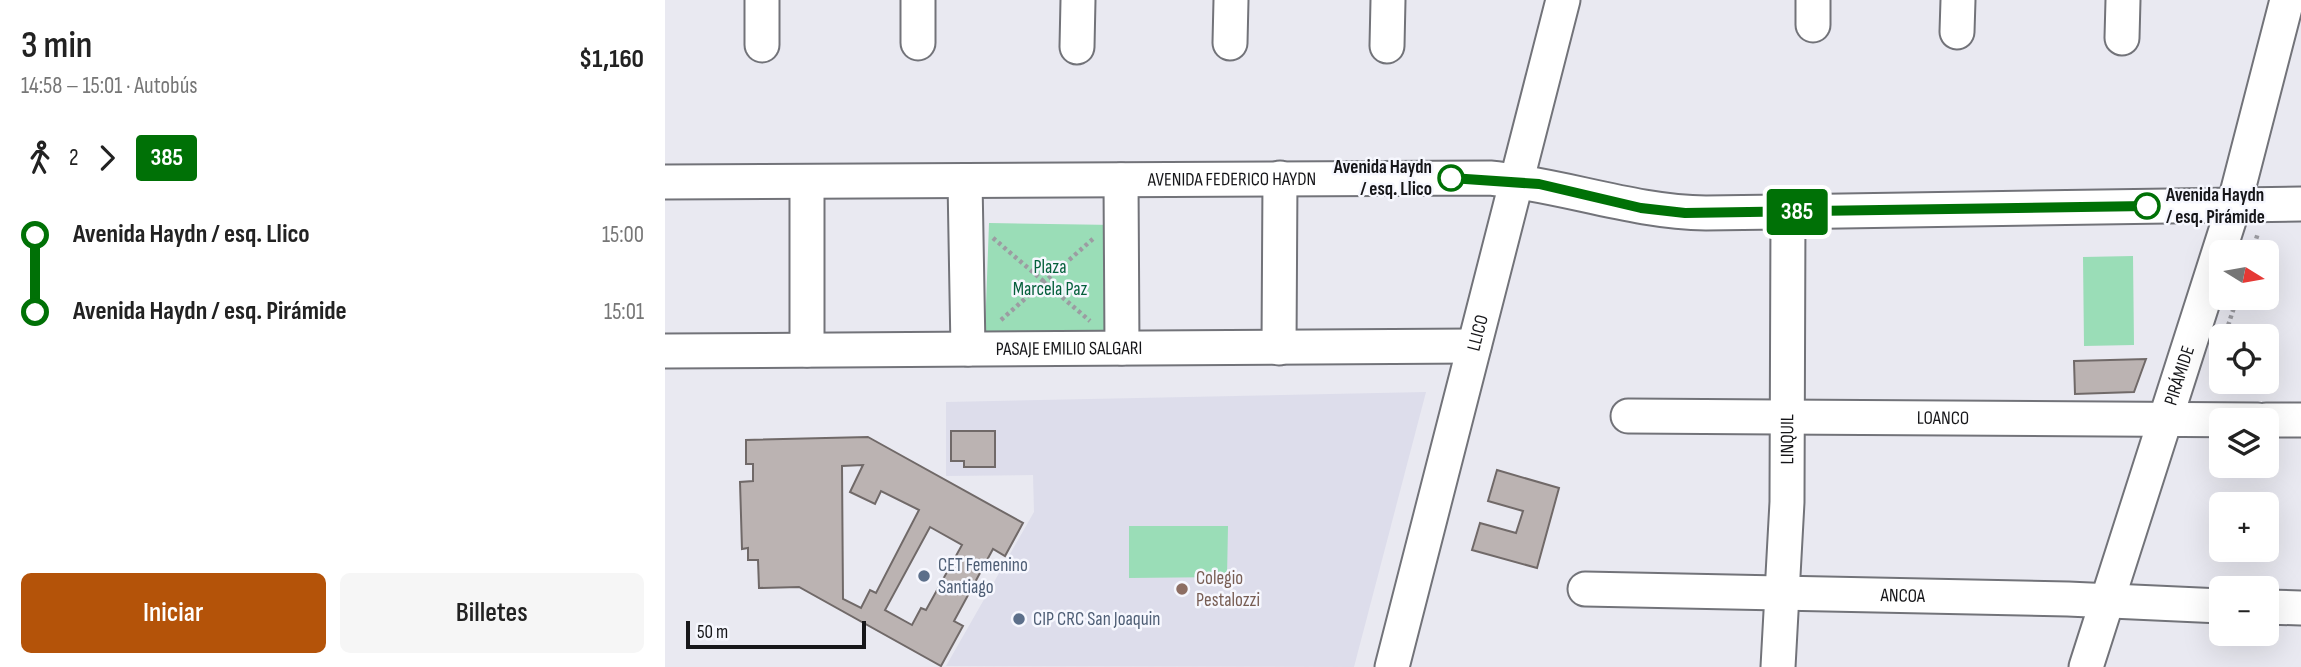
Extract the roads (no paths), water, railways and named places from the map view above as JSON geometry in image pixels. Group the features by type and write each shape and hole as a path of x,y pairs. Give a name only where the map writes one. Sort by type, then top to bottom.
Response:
{"street":[{"path":"762,0 762,45"},
{"path":"918,0 918,43"},
{"path":"1077,47 1078,0"},
{"path":"1230,43 1231,0"},
{"path":"1387,46 1388,0"},
{"name":"LLICO","path":"1392,667 1563,0"},
{"path":"2122,38 2123,0"},
{"name":"PIRÁMIDE","path":"2086,667 2234,205 2287,0"},
{"path":"1279,348 1280,178"},
{"name":"AVENIDA FEDERICO HAYDN","path":"665,182 1466,178 1517,181 1664,211 1788,212 2301,204"},
{"path":"1121,180 1122,348"},
{"path":"965,181 968,349"},
{"path":"807,182 807,350"},
{"name":"LINQUIL","path":"1778,667 1783,593 1787,417 1788,212"},
{"name":"PASAJE EMILIO SALGARI","path":"665,351 1474,346"},
{"name":"LOANCO","path":"1628,416 2209,419"},
{"path":"2279,420 2301,420"},
{"name":"ANCOA","path":"1585,589 2209,606"},
{"path":"2279,607 2301,608"}],"place":[{"name":"Avenida Haydn / esq. Llico","path":"1451,178"},
{"name":"Avenida Haydn / esq. Pirámide","path":"2147,206"},
{"name":"CET Femenino Santiago","path":"924,576"},
{"name":"Colegio Pestalozzi","path":"1182,589"},
{"name":"CIP CRC San Joaquin","path":"1019,619"}],"park label":[{"name":"Plaza Marcela Paz","path":"1050,278"}]}
